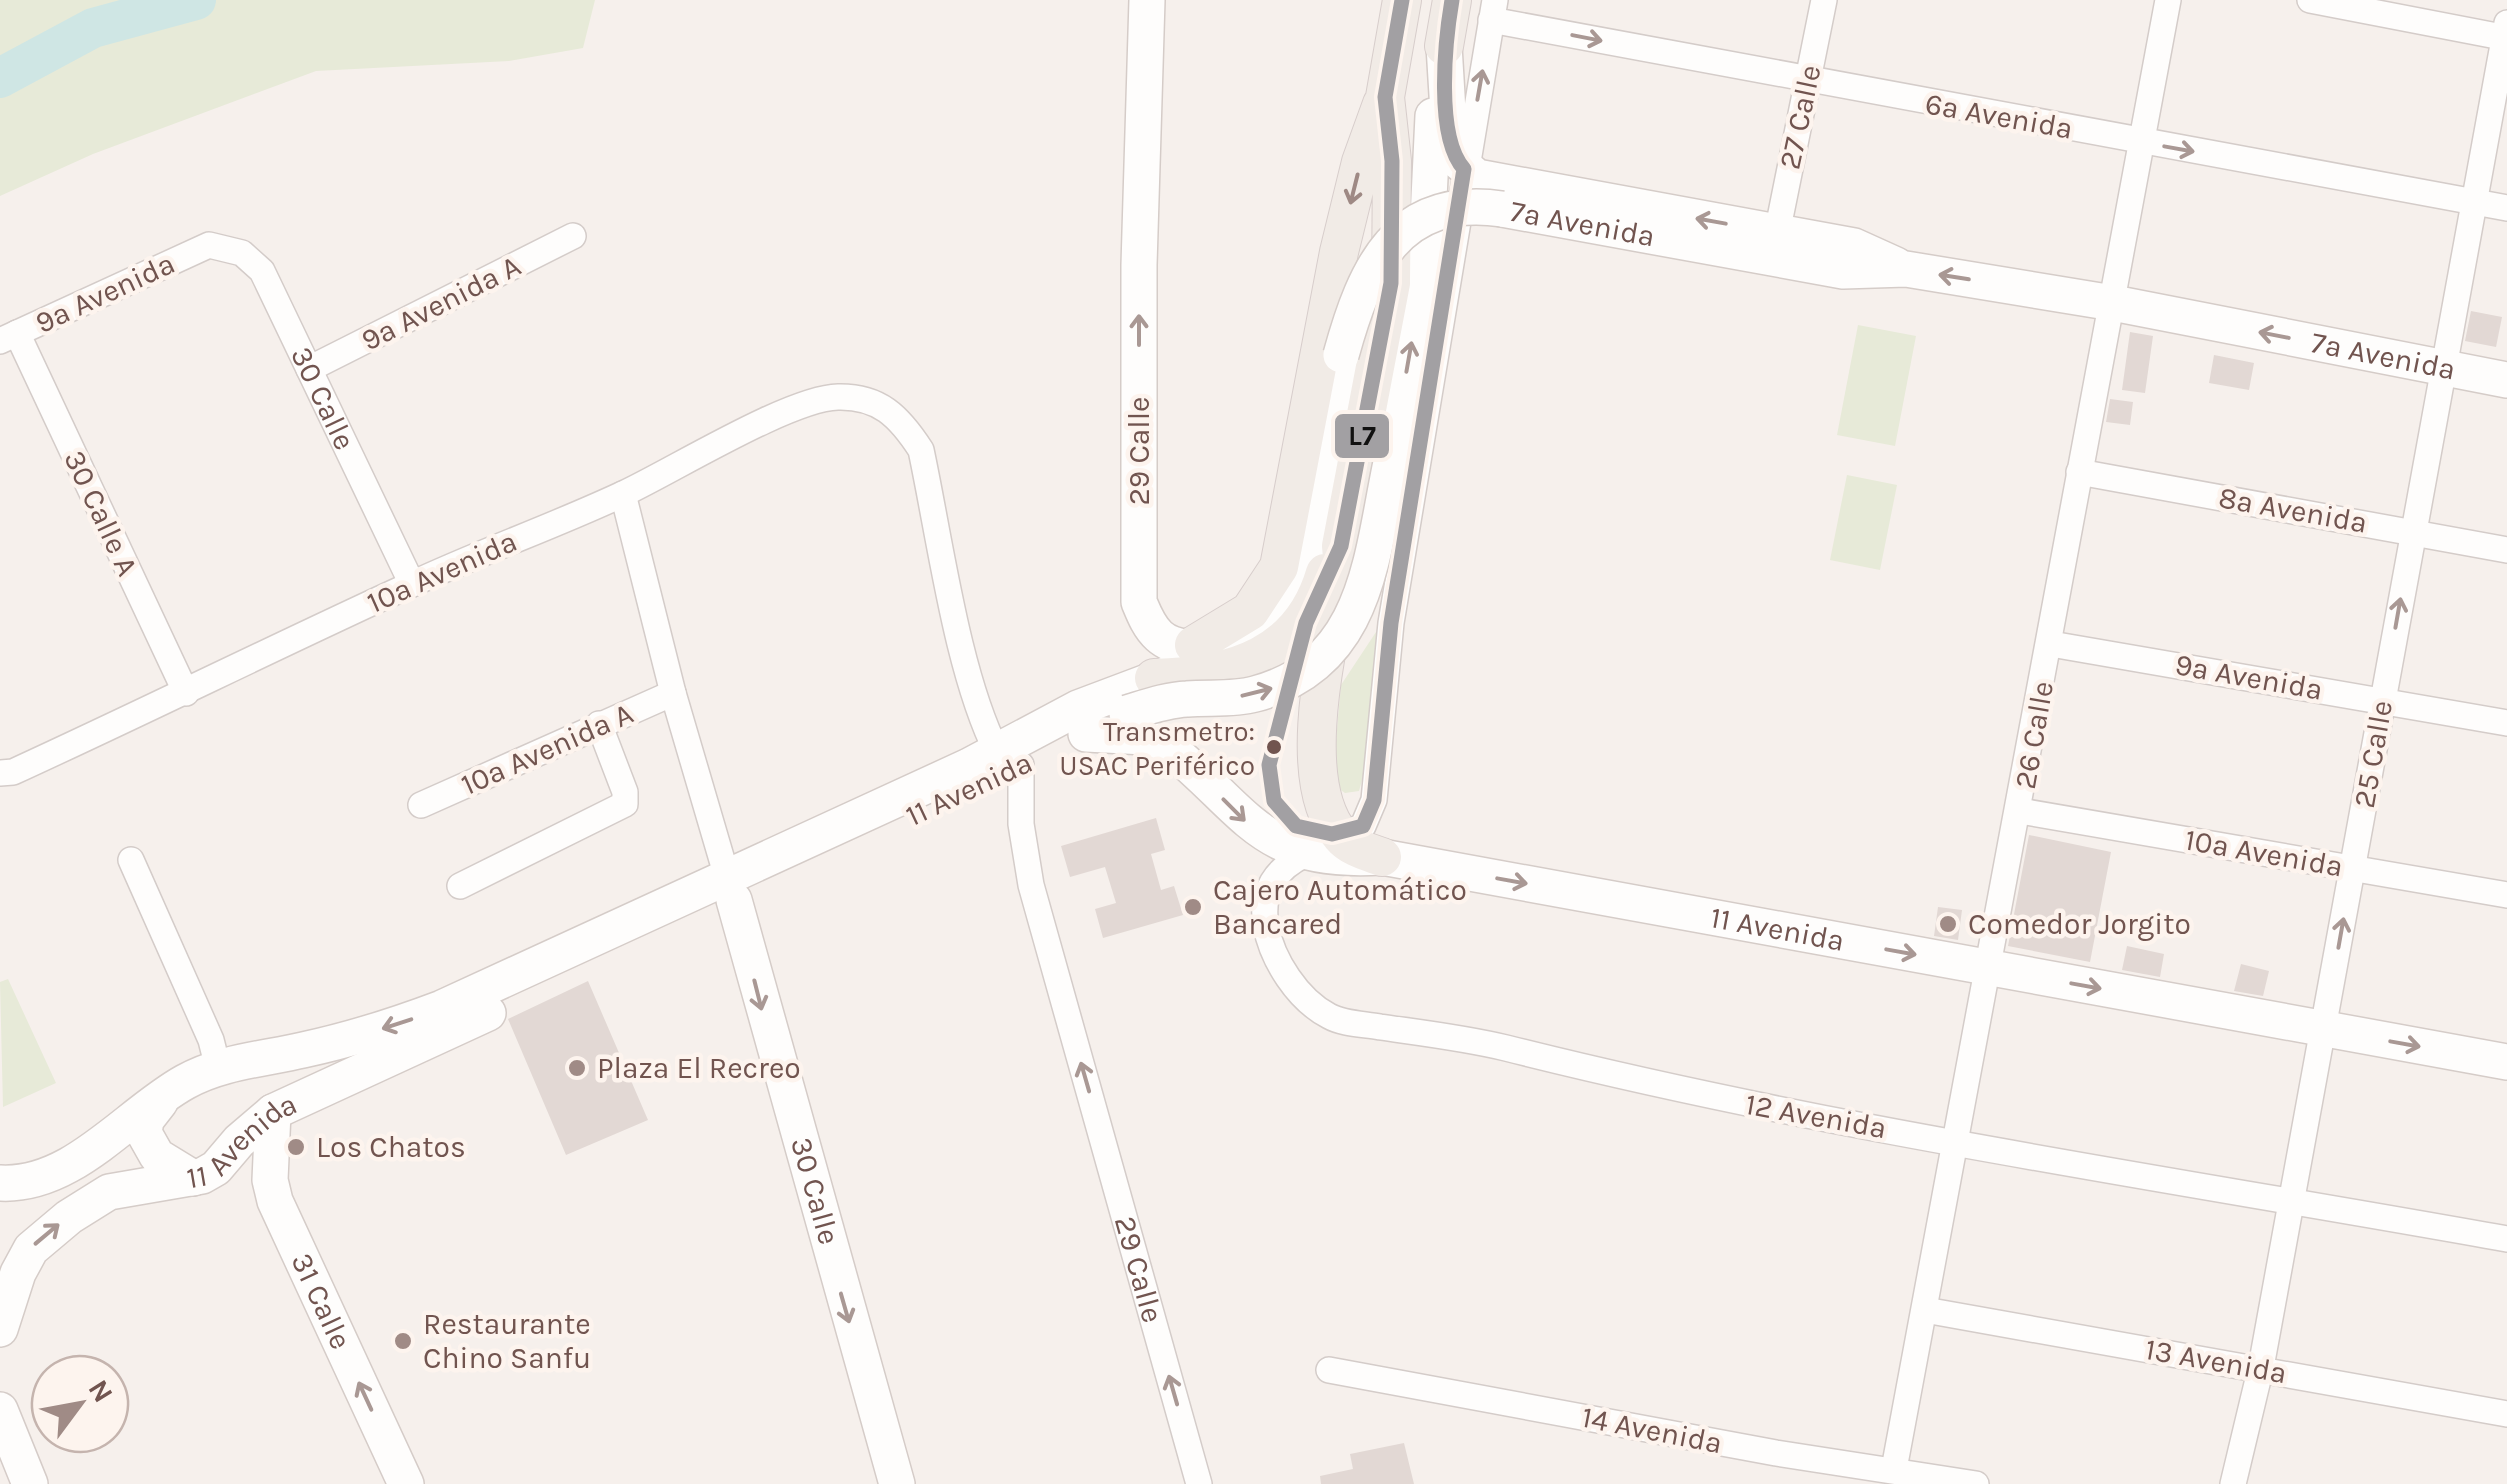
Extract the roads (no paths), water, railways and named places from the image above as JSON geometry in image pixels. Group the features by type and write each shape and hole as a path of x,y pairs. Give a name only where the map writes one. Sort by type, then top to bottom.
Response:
{"main road":[{"path":"1194,645 1250,612 1279,566 1339,252 1361,162 1384,97 1402,0"},
{"path":"1444,46 1452,0"},
{"path":"1382,857 1341,836 1324,804 1318,750 1343,568 1341,546 1391,283 1392,160 1384,97"},
{"path":"1154,678 1206,674 1253,658 1286,641 1313,609 1329,558 1341,546"}],"street":[{"name":"29 Calle","path":"1147,0 1139,264 1139,602 1157,635 1169,643 1194,645"},
{"name":"27 Calle","path":"1776,233 1824,0"},
{"name":"26 Calle","path":"1894,1469 2020,811 2168,0"},
{"path":"2310,0 2506,33"},
{"path":"1341,836 1363,826 1374,800 1391,623 1493,10"},
{"name":"6a Avenida","path":"1493,10 1808,81 2507,208"},
{"name":"25 Calle","path":"2234,1484 2261,1367 2506,33"},
{"path":"1444,46 1450,144 1454,158 1464,170"},
{"path":"1086,734 1127,713 1183,699 1251,695 1286,684 1328,654 1360,607 1393,453 1426,260 1431,134 1444,46"},
{"name":"7a Avenida","path":"1464,170 1492,182 1854,246 1906,269"},
{"name":"7a Avenida","path":"1154,678 1242,648 1286,620 1304,594 1321,520 1320,488 1341,355 1368,272 1388,246 1443,208 1471,205 1502,209 1843,271 1906,269 2113,303 2507,380"},
{"name":"9a Avenida A","path":"309,369 573,236"},
{"name":"30 Calle","path":"209,245 254,260 412,584"},
{"name":"9a Avenida","path":"9,337 209,245"},
{"name":"30 Calle A","path":"9,337 186,693"},
{"name":"10a Avenida","path":"7,772 186,693 412,584 623,494 796,407 835,396 877,400"},
{"name":"29 Calle","path":"877,400 904,424 921,450 966,658 985,728 1009,758 1031,885 1199,1484"},
{"name":"8a Avenida","path":"2079,472 2507,550"},
{"path":"1194,645 1221,642 1244,632 1279,608 1292,584 1320,488"},
{"name":"30 Calle","path":"623,494 672,693 897,1484"},
{"name":"9a Avenida","path":"2050,644 2507,723"},
{"name":"11 Avenida","path":"1009,758 1078,708 1154,678"},
{"name":"10a Avenida A","path":"421,805 672,693"},
{"path":"460,886 625,804 626,792 599,724"},
{"name":"11 Avenida","path":"1,1318 18,1273 41,1237 108,1192 193,1178 216,1168 273,1112 1009,758 1086,734 1145,736 1163,743 1255,830 1306,854 1336,860 1382,857 2507,1062"},
{"name":"10a Avenida","path":"2020,811 2507,894"},
{"name":"12 Avenida","path":"1306,854 1287,862 1272,880 1266,895 1266,925 1277,958 1308,1003 1333,1019 1494,1045 1666,1089 2507,1239"},
{"path":"131,860 211,1040 218,1068"},
{"name":"11 Avenida","path":"0,1183 46,1174 90,1151 188,1080 218,1068 357,1037 432,1012 730,889"},
{"path":"161,1101 146,1120 144,1132 157,1156 193,1178"},
{"name":"31 Calle","path":"273,1112 270,1180 275,1201 406,1484"},
{"name":"13 Avenida","path":"1924,1310 2261,1367 2507,1414"},
{"name":"14 Avenida","path":"1328,1370 1776,1453 1976,1484"},
{"path":"0,1410 30,1484"}],"waterway":[{"path":"0,78 93,28 196,0"}],"place":[{"name":"Transmetro: USAC Periférico","path":"1274,747"},
{"name":"Cajero Automático Bancared","path":"1193,907"},
{"name":"Comedor Jorgito","path":"1948,924"},
{"name":"Plaza El Recreo","path":"577,1068"},
{"name":"Los Chatos","path":"296,1147"},
{"name":"Restaurante Chino Sanfu","path":"403,1341"}]}
